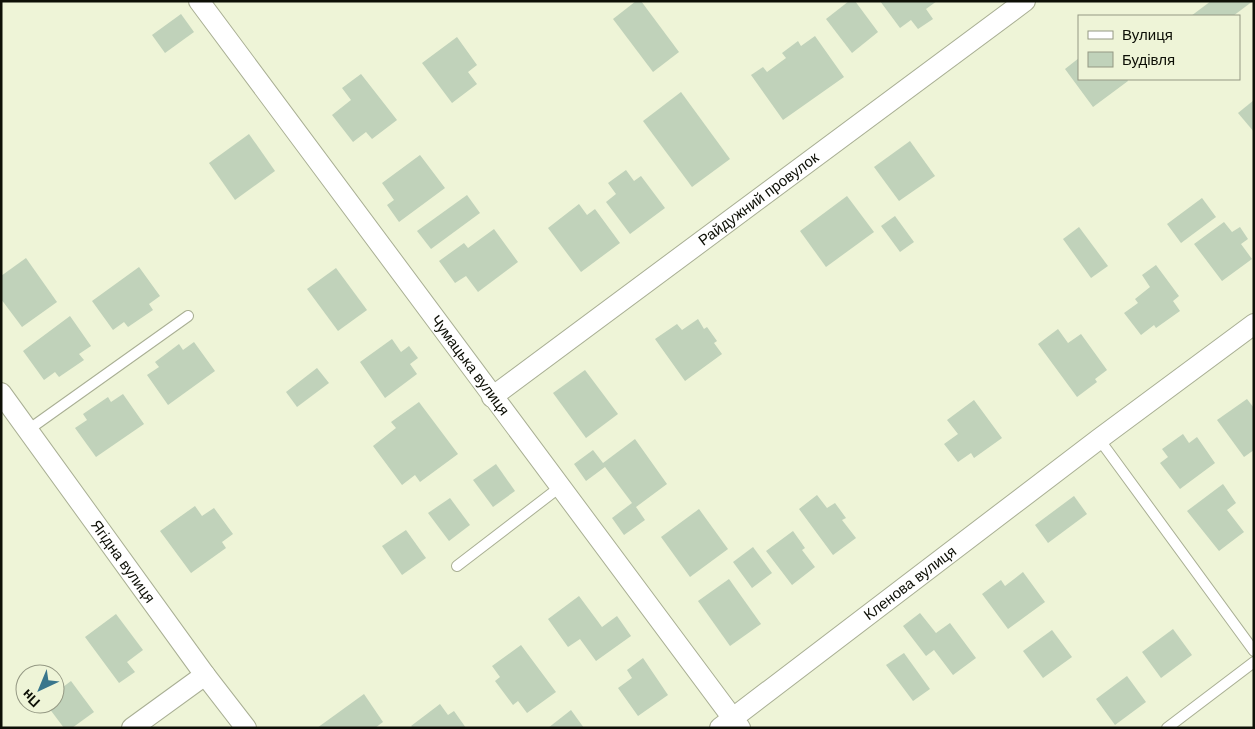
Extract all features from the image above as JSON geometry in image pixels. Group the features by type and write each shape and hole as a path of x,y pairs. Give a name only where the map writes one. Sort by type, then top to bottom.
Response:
{"street":[{"name":"Чумацька вулиця","path":"199,1 560,487 731,725"},
{"name":"Райдужний провулок","path":"492,397 1025,1"},
{"name":"Кленова вулиця","path":"731,725 1099,439 1254,324"},
{"name":"Ягідна вулиця","path":"1,393 205,675 246,728"},
{"path":"132,728 205,675"}],"lane":[{"path":"28,430 188,316"},
{"path":"1099,439 1254,651"},
{"path":"457,566 560,487"},
{"path":"1167,728 1254,662"}],"building":[{"path":"636,1 641,1 679,52 653,72 613,19"},
{"path":"849,1 855,1 878,32 852,53 826,19"},
{"path":"880,1 937,1 926,9 933,19 918,29 911,20 900,28"},
{"path":"1211,1 1253,1 1234,15 1192,15"},
{"path":"181,14 194,32 165,53 152,35"},
{"path":"815,36 844,77 783,120 751,75 763,67 767,72 786,58 782,53 798,41 801,46"},
{"path":"457,37 477,65 468,72 477,84 452,103 422,63"},
{"path":"1078,59 1078,80 1128,81 1093,107 1065,69"},
{"path":"361,74 397,120 372,139 366,132 353,142 332,115 351,100 342,88"},
{"path":"681,92 730,159 692,187 643,121"},
{"path":"1254,100 1254,132 1238,113"},
{"path":"249,134 275,171 235,200 209,163"},
{"path":"910,141 935,176 899,201 874,167"},
{"path":"420,155 445,188 399,222 387,205 394,200 382,183"},
{"path":"626,170 634,181 641,176 665,208 630,234 606,202 616,194 608,183"},
{"path":"467,195 480,213 431,249 417,231"},
{"path":"847,196 874,232 826,267 800,231"},
{"path":"1202,198 1216,217 1181,243 1167,224"},
{"path":"579,204 587,215 595,209 620,243 581,272 548,228"},
{"path":"895,216 914,242 900,252 881,226"},
{"path":"1224,222 1232,232 1240,227 1248,239 1241,244 1252,259 1222,281 1194,244"},
{"path":"1079,227 1108,266 1091,278 1063,239"},
{"path":"494,229 518,262 478,292 466,276 455,283 439,261 464,243 468,248"},
{"path":"26,258 57,302 22,327 1,299 1,276"},
{"path":"1156,265 1179,296 1173,301 1180,311 1156,328 1154,325 1141,335 1124,313 1138,303 1135,299 1150,287 1142,275"},
{"path":"139,267 160,296 149,304 153,310 128,327 124,322 113,330 92,301"},
{"path":"336,268 367,310 338,331 307,289"},
{"path":"70,316 91,346 79,354 84,360 59,377 55,372 44,380 23,351"},
{"path":"698,319 704,329 707,327 717,341 714,343 722,354 685,381 655,339 677,324 682,330"},
{"path":"1058,329 1068,343 1081,334 1107,370 1095,379 1097,382 1077,397 1038,344"},
{"path":"392,339 401,352 409,346 418,358 410,364 417,374 385,398 360,362"},
{"path":"194,342 215,371 168,405 147,375 159,367 155,362 179,344 183,350"},
{"path":"317,368 329,383 297,407 286,392"},
{"path":"585,370 618,414 586,438 553,393"},
{"path":"123,394 144,424 96,457 75,428 87,420 83,414 108,397 111,402"},
{"path":"1247,399 1254,408 1254,450 1244,457 1217,420"},
{"path":"974,400 1002,438 974,458 971,453 958,462 944,444 958,434 947,420"},
{"path":"419,402 458,454 420,482 415,475 402,485 373,446 396,428 391,422"},
{"path":"1183,434 1189,443 1197,437 1215,463 1180,489 1160,463 1168,457 1162,449"},
{"path":"635,439 667,484 636,507 645,520 624,535 612,518 632,503 605,467 586,481 574,464 593,450 603,463"},
{"path":"496,464 515,491 493,507 473,480"},
{"path":"1223,484 1236,503 1227,510 1244,532 1219,551 1187,511"},
{"path":"817,495 827,508 835,503 846,518 842,520 856,538 833,555 799,509"},
{"path":"1074,496 1087,514 1048,543 1035,525"},
{"path":"450,498 470,525 449,541 428,513"},
{"path":"195,506 202,516 214,508 233,534 222,542 226,548 191,573 160,531"},
{"path":"699,509 728,549 690,577 661,537"},
{"path":"406,530 426,558 402,575 382,546"},
{"path":"793,531 805,548 802,550 815,567 792,585 766,551"},
{"path":"753,547 772,573 752,588 733,562"},
{"path":"1023,572 1045,602 1008,629 982,594 1001,580 1005,586"},
{"path":"729,579 761,624 730,646 698,601"},
{"path":"579,596 602,627 617,616 631,636 596,661 580,639 568,647 548,619"},
{"path":"920,613 936,633 950,623 976,658 953,675 934,650 926,656 903,626"},
{"path":"116,614 143,650 127,662 135,672 119,683 85,637"},
{"path":"1173,629 1192,655 1161,678 1142,652"},
{"path":"1052,630 1072,657 1043,678 1023,651"},
{"path":"521,645 556,692 527,713 518,701 513,705 495,681 500,677 492,666"},
{"path":"904,653 930,689 913,701 886,665"},
{"path":"643,658 668,695 638,716 618,688 632,678 627,670"},
{"path":"1127,676 1146,702 1115,725 1096,699"},
{"path":"71,681 94,712 72,728 64,728 54,714 65,714 65,686"},
{"path":"364,694 383,722 375,728 317,728"},
{"path":"440,704 448,715 454,711 466,728 413,728 411,726"},
{"path":"571,710 584,728 548,728"}]}
